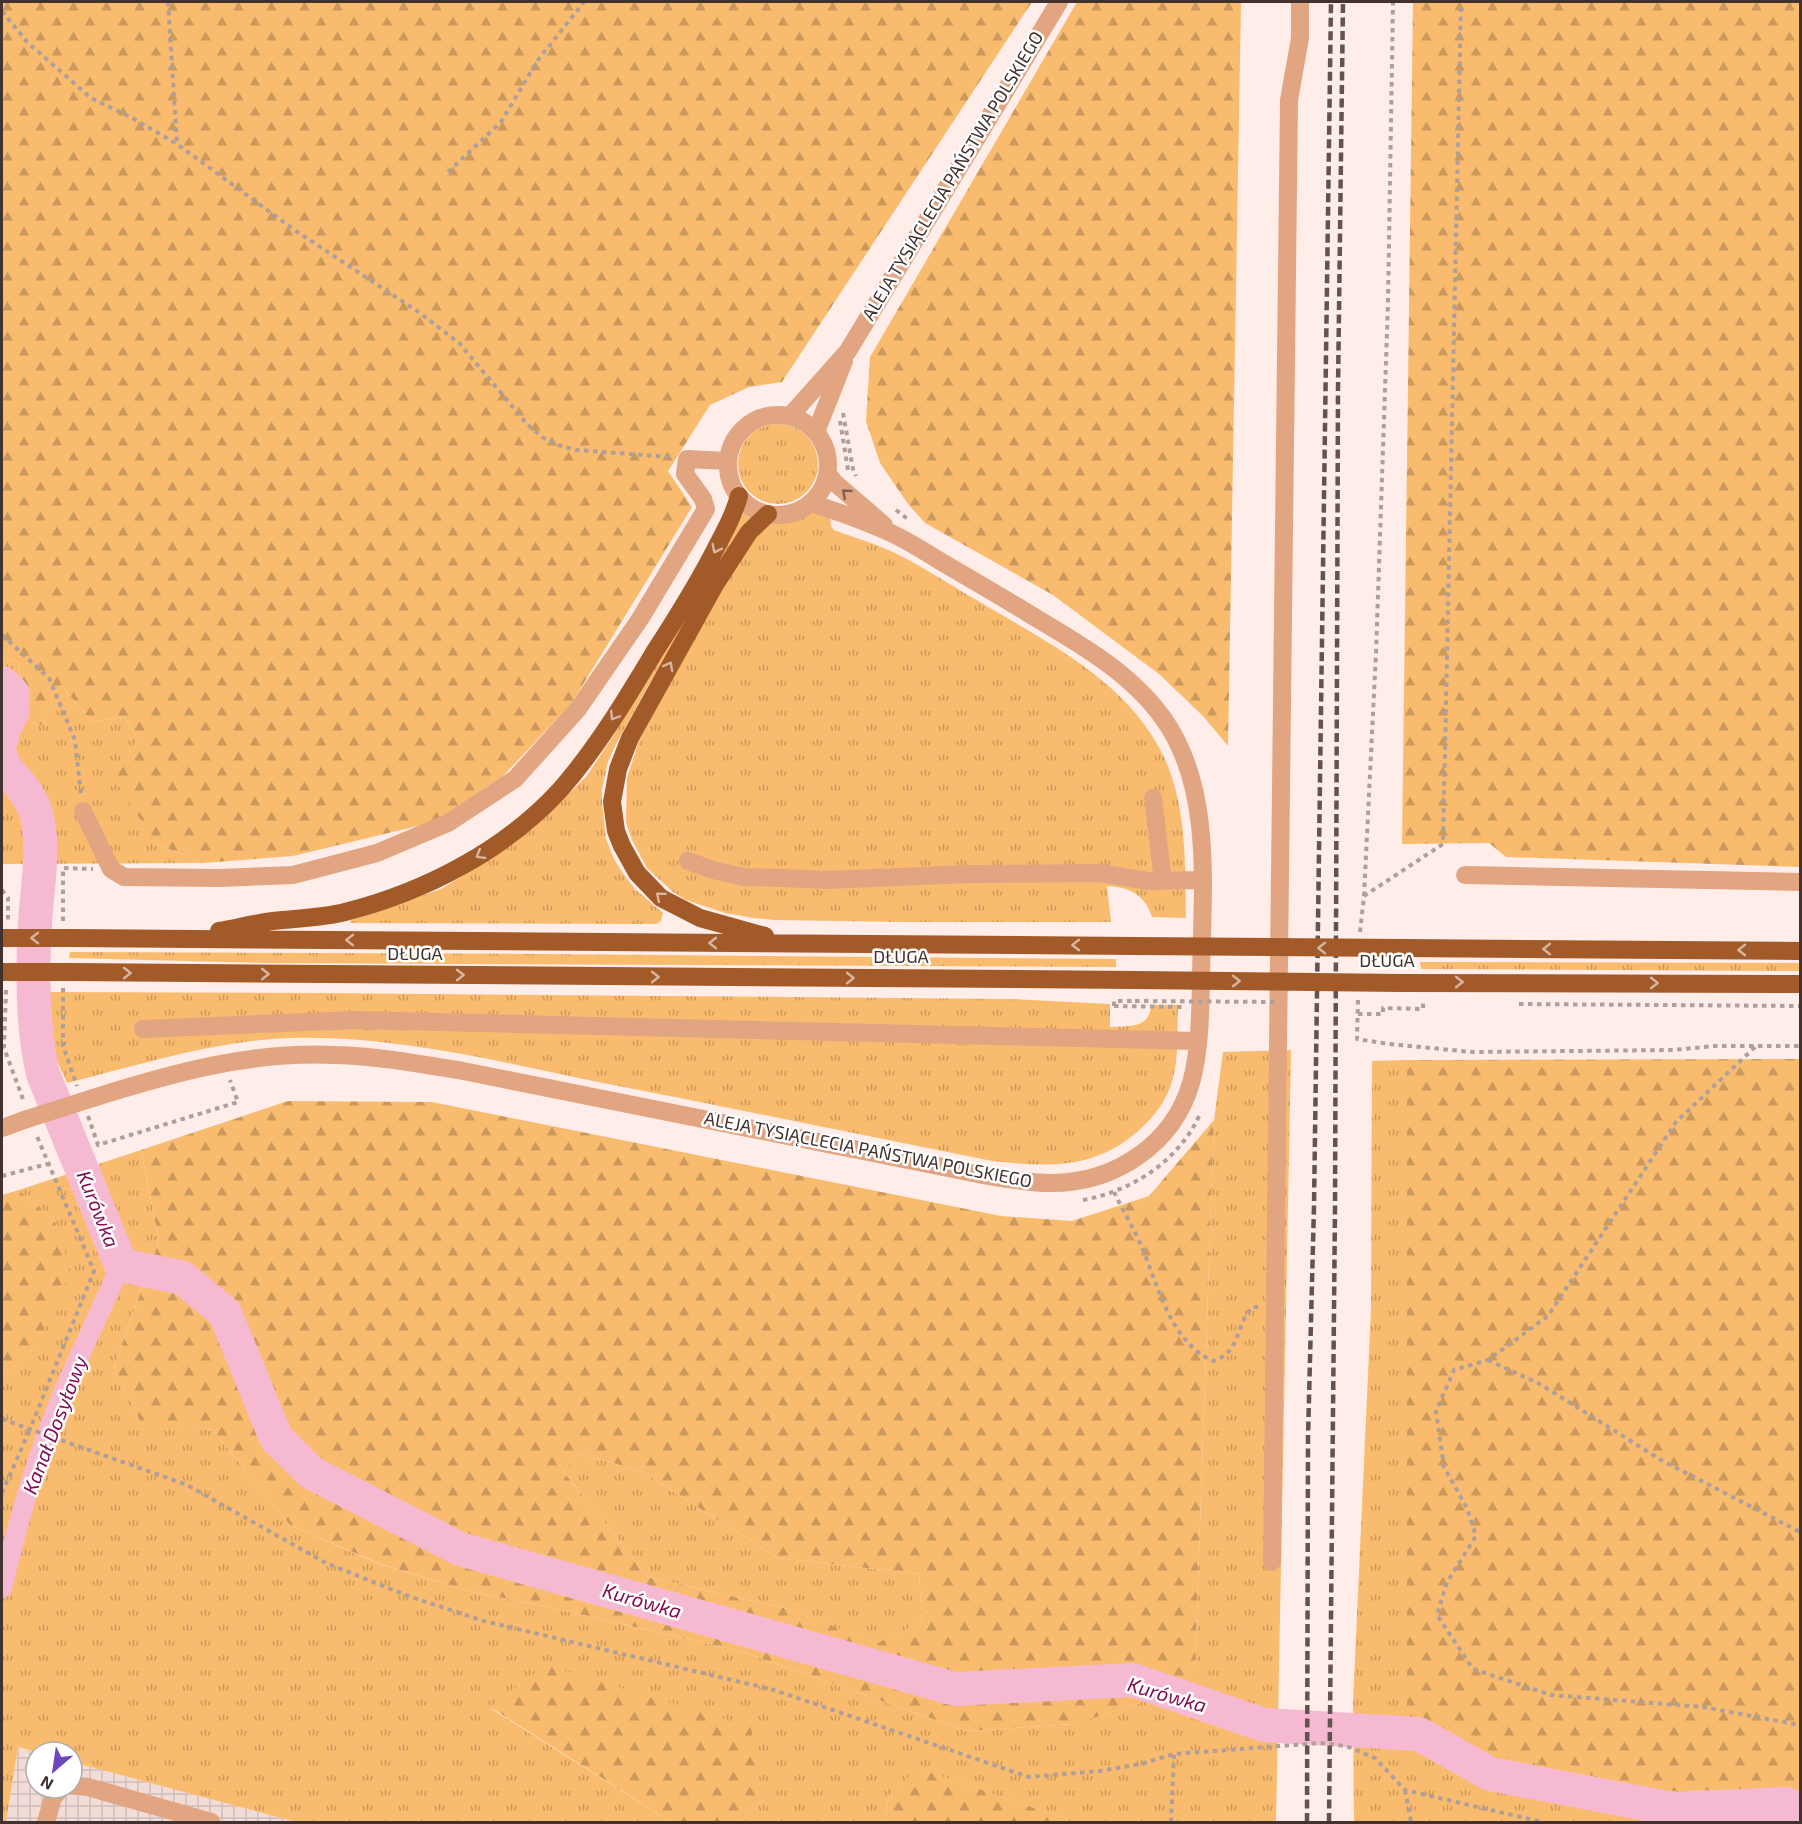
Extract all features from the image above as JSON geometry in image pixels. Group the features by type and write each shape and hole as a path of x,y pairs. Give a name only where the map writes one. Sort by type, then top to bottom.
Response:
{"highway":[{"path":"179,939 272,921 342,913 378,903 418,888 457,868 510,834 558,792 576,771 612,719 708,564 730,524 740,496"},
{"path":"768,514 749,532 716,583 630,738 618,768 612,802 616,831 622,846 637,873 661,898 684,911 711,921 793,943"},
{"path":"2,938 793,943"},
{"name":"DŁUGA","path":"793,943 1800,951"},
{"name":"DŁUGA","path":"2,972 1800,984"}],"street":[{"name":"ALEJA TYSIĄCLECIA PAŃSTWA POLSKIEGO","path":"790,416 848,351 1059,2"},
{"path":"1272,1563 1289,100 1300,38 1300,2"},
{"name":"ALEJA TYSIĄCLECIA PAŃSTWA POLSKIEGO","path":"816,432 839,379 848,351"},
{"path":"778,414 790,416 804,422 816,432 824,444 828,459 828,474 822,490 811,503 791,513 768,514 752,507 740,496 733,486 728,461 736,438 754,421 778,414"},
{"path":"83,811 111,869 124,877 218,878 293,875 377,854 448,823 515,779 578,709 640,619 706,509 703,499 685,474 687,459 728,461"},
{"name":"ALEJA TYSIĄCLECIA PAŃSTWA POLSKIEGO","path":"2,1128 165,1075 258,1058 312,1054 378,1058 463,1071 978,1174 1049,1183 1080,1181 1105,1174 1134,1160 1148,1149 1171,1124 1183,1104 1191,1082 1197,1041 1202,930 1200,826 1193,786 1177,742 1156,709 1119,673 1074,641 900,537 834,482 828,474"},
{"name":"ALEJA TYSIĄCLECIA PAŃSTWA POLSKIEGO","path":"811,503 900,537"},
{"path":"1154,798 1163,881"},
{"path":"688,861 743,877 827,880 969,874 1100,873 1148,881 1202,880"},
{"path":"1465,875 1800,882"},
{"path":"143,1029 355,1020 1197,1041"},
{"path":"84,1786 211,1822"},
{"path":"46,1822 52,1800"}],"path":[{"path":"168,2 177,144"},
{"path":"448,172 501,122 538,60 584,2"},
{"path":"1360,936 1377,653 1388,326 1393,2"},
{"path":"1364,896 1443,844 1461,2"},
{"path":"2,11 27,42 91,98 177,144 296,231 420,313 459,343 528,425 542,437 576,450 687,459"},
{"path":"2,635 49,678 75,740 83,811"},
{"path":"1358,992 1357,1039 1389,1044 1472,1052 1800,1046"},
{"path":"1188,1008 1114,1006 1114,1001 1285,1002"},
{"path":"1354,1002 1366,1002"},
{"path":"1377,1003 1435,1003"},
{"path":"1358,1014 1383,1014 1383,1008 1423,1009 1423,1003"},
{"path":"1517,1004 1800,1006"},
{"path":"1755,1047 1676,1122 1548,1316 1488,1360 1454,1370 1436,1411 1444,1467 1467,1508 1476,1536 1447,1582 1437,1615 1473,1669 1551,1695 1703,1707 1800,1725"},
{"path":"98,1144 238,1102 230,1080"},
{"path":"2,1176 47,1164 94,1271 32,1424"},
{"path":"1105,1174 1142,1248 1180,1334 1200,1355 1213,1360 1225,1357 1233,1346 1245,1315 1253,1306 1275,1307"},
{"path":"1488,1360 1540,1383 1661,1460 1800,1532"},
{"path":"2,1419 187,1485 326,1563 408,1596 484,1621 774,1690 1029,1777 1100,1771 1141,1764 1174,1754 1320,1743 1346,1746 1375,1758 1405,1790 1411,1822"},
{"path":"2,1493 30,1429"},
{"path":"1171,1822 1174,1754"},
{"path":"1405,1790 1542,1822"}],"shaded area":[{"path":"18,1747 24,1749 24,1800 84,1800 84,1765 296,1822 6,1822"}],"green space":[{"path":"2,2 1032,2 782,382 749,387 710,405 668,471 692,507 571,704 502,777 434,822 293,856 203,863 156,844 113,777 138,738 124,717 92,722 61,685 55,686 43,726 30,721 18,663 2,657"},
{"path":"1077,2 1241,2 1228,746 1203,716 1159,674 1053,595 925,523 908,504 880,463 866,421 870,357"},
{"path":"1413,2 1800,2 1800,867 1506,857 1489,843 1402,844"},
{"path":"778,424 793,427 806,436 815,449 818,464 815,479 806,492 793,501 778,504 763,501 750,492 741,479 738,464 741,449 750,436 763,427"},
{"path":"744,512 752,518 648,686 616,744 608,762 602,789 606,839 614,859 635,889 663,913 661,921 656,924 350,923 351,920 441,889 474,869 544,817 586,777 681,624"},
{"path":"812,513 830,516 834,530 897,554 1035,634 1086,668 1131,708 1149,731 1172,776 1183,836 1186,918 1152,917 1145,903 1136,894 1123,888 1107,886 1111,922 774,920 725,913 686,900 673,892 647,868 632,840 626,822 627,778 639,741 708,610 748,544 771,522 790,520"},
{"path":"2,657 18,663 30,721 43,726 55,685 61,685 92,722 124,717 138,738 156,844 203,863 2,864"},
{"path":"70,952 1116,959 1116,967 265,963 69,958"},
{"path":"1420,962 1800,963 1800,971 1421,969"},
{"path":"49,992 1009,999 1110,1004 1110,1027 1137,1025 1147,1018 1151,1005 1178,1005 1177,1051 1175,1069 1168,1093 1155,1114 1138,1131 1121,1144 1087,1159 1069,1163 1032,1164 992,1161 480,1057 366,1040 289,1038 233,1044 177,1055 67,1083 55,1056"},
{"path":"1291,1050 1276,1822 1069,1822 1067,1819 918,1769 889,1796 884,1822 742,1822 763,1800 490,1708 671,1822 296,1822 84,1765 84,1740 24,1740 24,1749 18,1747 6,1822 2,1822 2,1378 34,1348 55,1222 19,1190 141,1150 159,1241 114,1366 141,1422 213,1430 290,1525 377,1563 468,1591 740,1651 967,1731 1073,1724 1136,1705 1195,1669 1214,1120 1223,1052"},
{"path":"1800,1059 1800,1795 1790,1790 1672,1791 1465,1749 1407,1710 1407,1060"},
{"path":"1407,1060 1407,1710 1672,1791 1790,1790 1800,1795 1800,1822 1354,1822 1353,1703 1371,1309 1372,1061"},
{"path":"288,1101 432,1102 1001,1216 1072,1221 1149,1196 1214,1120 1195,1669 1136,1705 1074,1724 967,1731 740,1651 468,1591 378,1563 290,1525 213,1430 141,1423 114,1366 159,1241 141,1150","holes":["578,1453 641,1471 778,1558 919,1574 922,1621 878,1643 788,1609 648,1577 563,1471"]},
{"path":"19,1190 55,1222 71,1272 34,1348 2,1378 2,1195"},
{"path":"578,1453 641,1471 778,1558 919,1574 922,1621 878,1644 788,1609 648,1577 563,1471"},
{"path":"545,1665 751,1727 763,1800 742,1822 671,1822 490,1707"},
{"path":"917,1768 1067,1819 1069,1822 884,1822 889,1796"}],"waterway":[{"name":"Kurówka","path":"2,683 13,694 12,713 2,732 2,738"},
{"name":"Kurówka","path":"2,758 3,765 21,786 35,810 40,837 33,980 39,1056 43,1074 121,1265 183,1278 225,1313 276,1438 312,1473 460,1549 955,1689 1133,1680 1264,1725 1419,1734 1490,1774 1672,1809 1786,1804 1800,1809"},
{"name":"Kanał Dosyłowy","path":"2,1588 28,1490 44,1442 69,1379 121,1265"}],"railway":[{"path":"1307,1822 1308,1437 1314,1206 1331,2"},
{"path":"1329,1822 1335,1208 1338,389 1343,2"}]}
